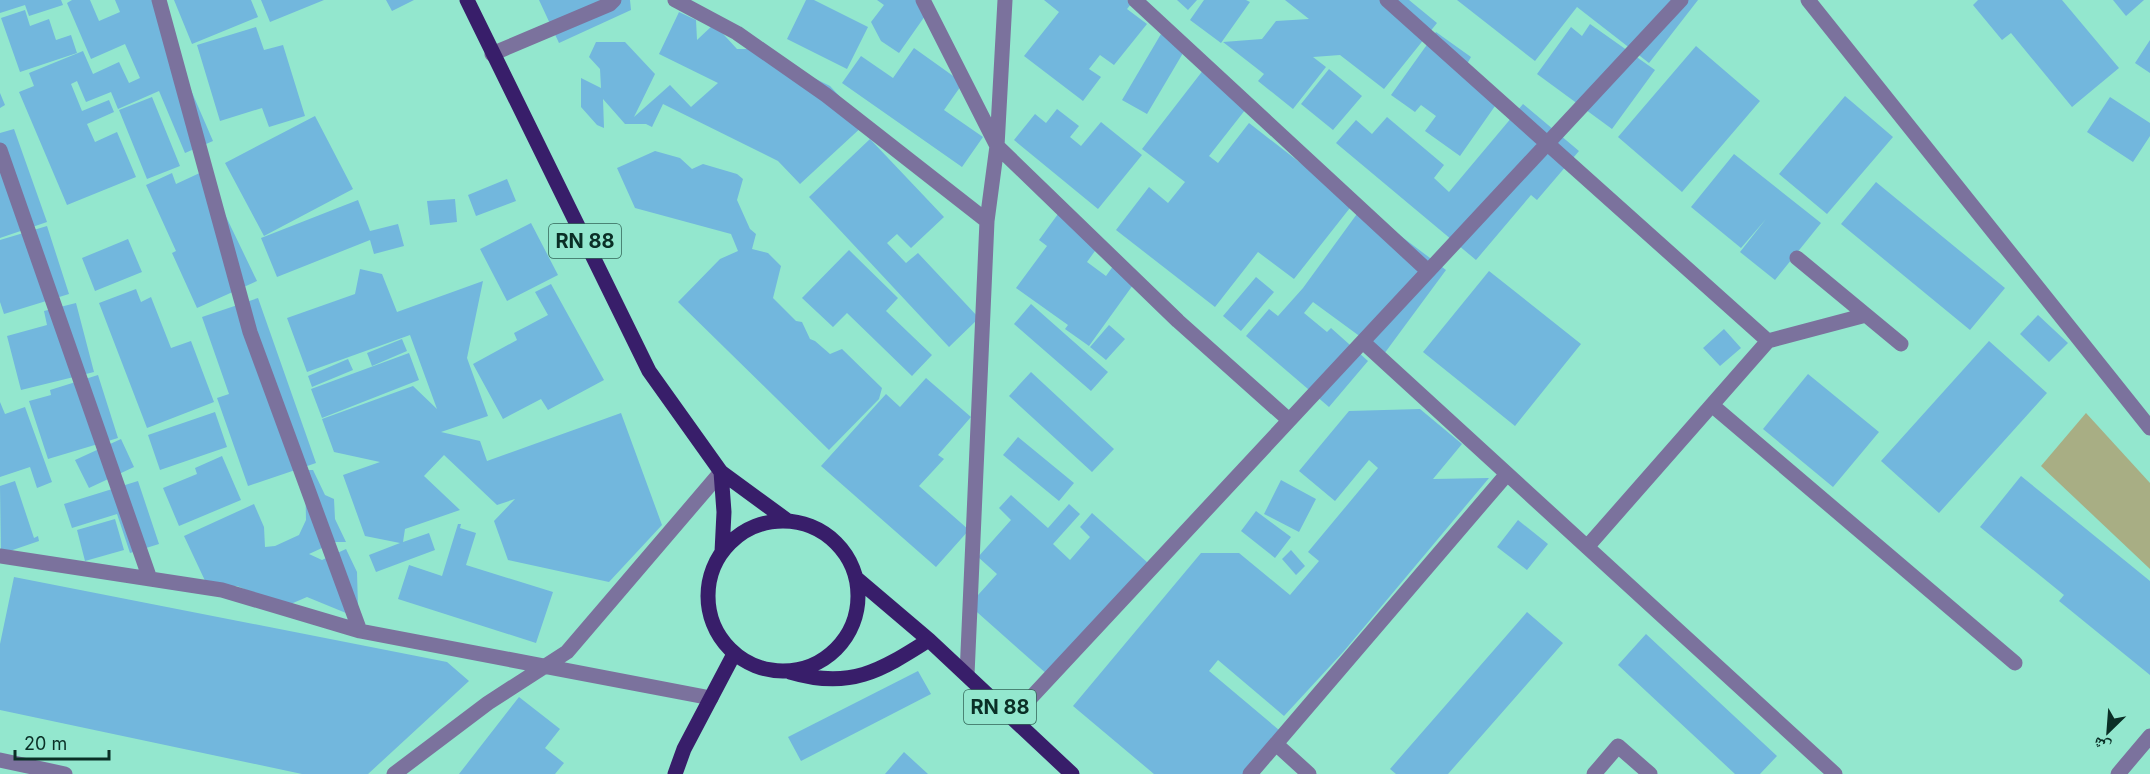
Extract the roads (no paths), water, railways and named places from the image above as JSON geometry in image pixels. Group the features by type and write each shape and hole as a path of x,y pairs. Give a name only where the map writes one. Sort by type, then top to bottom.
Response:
{"main road":[{"name":"RN 88","path":"467,0 649,371 721,472 788,521"},
{"path":"721,472 724,512 722,552"},
{"path":"788,521 806,525 824,533 838,545 849,560 856,578 858,597 856,615 849,633 838,648 823,660 806,668 788,671 768,670 734,654 712,624 708,605 710,577 722,552 734,538 751,528 768,522 788,521"},
{"name":"RN 88","path":"856,578 929,640 1072,774"},
{"path":"788,671 809,678 831,680 866,675 882,669 929,640"},
{"path":"675,774 684,749 734,654"}],"street":[{"path":"159,0 250,332 360,631"},
{"path":"492,54 610,4 614,0"},
{"path":"675,0 737,33 826,95 987,221"},
{"path":"923,0 997,146 1178,321 1289,420"},
{"path":"967,675 987,221 997,146 1005,0"},
{"path":"1135,0 1428,271"},
{"path":"1388,0 1768,341"},
{"path":"1012,718 1681,0"},
{"path":"1808,0 2150,428"},
{"path":"0,150 150,579"},
{"path":"1797,258 1901,344"},
{"path":"1587,547 1768,341 1866,315"},
{"path":"1362,342 1835,774"},
{"path":"1713,406 2015,663"},
{"path":"394,774 488,703 567,652 721,472"},
{"path":"1250,774 1507,474"},
{"path":"0,556 222,590 360,631 711,698"},
{"path":"2118,774 2150,736"},
{"path":"1276,744 1309,774"},
{"path":"1594,774 1618,746 1650,774"},
{"path":"2,765 65,774"}]}
